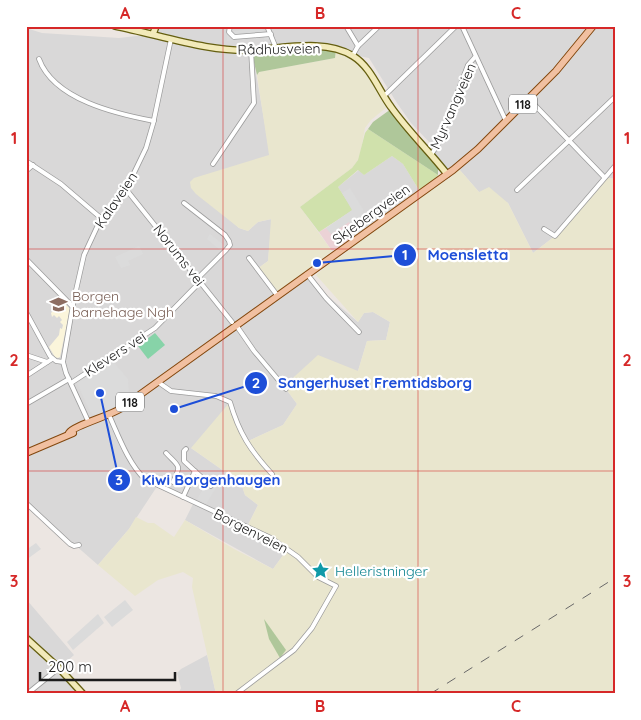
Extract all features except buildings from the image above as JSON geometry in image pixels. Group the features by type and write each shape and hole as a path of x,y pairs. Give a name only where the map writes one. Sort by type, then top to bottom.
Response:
{"main road":[{"name":"Skjebergveien","path":"26,453 69,433 80,430 88,424 109,415 158,382 234,324 278,295 447,174 478,149 569,57 592,26"}],"street":[{"name":"Rådhusveien","path":"115,26 226,49 251,50 315,46 336,49 353,56 365,66 406,126 447,174"},
{"path":"153,34 156,26"},
{"path":"230,26 229,32 234,37 271,34"},
{"path":"267,26 276,48"},
{"path":"346,26 358,46"},
{"path":"353,56 358,46 379,26"},
{"path":"384,96 456,26"},
{"path":"462,26 506,121"},
{"name":"Kalaveien","path":"63,362 84,255 102,219 125,188 141,160 154,121 171,38"},
{"path":"213,164 254,103 251,50"},
{"name":"Myrvangveien","path":"431,156 438,144 468,65 475,57"},
{"path":"39,59 42,67 59,86 86,102 109,111 154,121"},
{"path":"517,190 615,97"},
{"path":"528,98 604,177"},
{"path":"26,160 67,188 102,219"},
{"path":"26,171 33,165"},
{"path":"544,229 555,236 615,166"},
{"name":"Norums vei","path":"125,188 286,389"},
{"name":"Klevers vei","path":"26,404 70,381 156,328 230,245 230,241 225,235 184,203"},
{"path":"249,258 278,295"},
{"path":"26,259 73,308"},
{"path":"307,274 326,298 359,332"},
{"path":"26,312 52,359 56,362 63,362 88,424"},
{"path":"26,355 47,362"},
{"path":"26,376 52,359"},
{"path":"158,382 170,391 216,396 230,402 243,438 253,453 272,474"},
{"name":"Borgenveien","path":"109,415 124,448 142,476 277,542 298,556 318,577 336,586 312,628 294,650 236,694"},
{"path":"186,449 184,451 184,461 211,486"},
{"path":"166,453 179,469 174,482"},
{"path":"183,497 195,471"},
{"path":"26,503 70,544 74,546 79,545"},
{"path":"26,638 59,668 83,694"},
{"path":"27,694 59,668"}],"shaded area":[{"path":"156,26 615,26 615,179 604,177 555,236 533,253 508,203 479,192 459,169 473,154 447,174 431,155 431,144 411,123 369,58 353,55 252,50 270,154 229,219 239,228 248,231 258,222 272,219 268,261 257,269 280,299 308,279 358,322 364,313 373,312 390,322 386,340 367,341 358,371 286,389 297,404 283,425 246,442 191,448 241,483 245,495 258,505 248,525 289,547 273,569 185,520 193,504 158,485 129,529 98,565 26,502 26,28 42,33 119,38 153,34"},
{"path":"261,26 270,39 265,40 263,36 227,41 227,33"},
{"path":"336,49 345,52 365,67 387,107 371,120 365,128 358,160 352,168 300,207 332,251 276,293 257,269 268,261 271,219 258,222 248,231 239,228 196,194 191,188 190,182 194,178 269,155 258,72 335,58"},
{"path":"392,156 403,164 419,190 368,227 362,215 353,210 338,187 359,170 364,175"},
{"path":"459,169 479,192 489,187 508,203 533,253 555,236 604,177 615,179 615,694 216,694 192,587 193,578 183,572 158,580 135,596 98,565 129,529 136,517 148,523 154,523 174,537 185,520 273,569 289,547 248,525 258,505 245,495 241,483 191,448 230,402 246,442 283,425 297,404 284,386 318,355 358,371 367,341 386,340 390,322 373,312 364,313 358,322 316,275 367,235 450,178"},
{"path":"350,188 363,209 362,215 368,227 350,240 346,233 353,228 349,222 331,234 326,228 352,210 342,193"},
{"path":"362,215 350,240 332,251 319,232"},
{"path":"210,234 225,246 221,251 207,239"},
{"path":"139,246 143,254 128,261 130,265 121,268 115,257"},
{"path":"60,298 70,309 60,357 58,358 55,357 49,347 59,335 60,328 62,329 63,325 60,322 62,320 59,316 57,318 54,315 52,317 51,313 55,309 52,304 54,302 59,308 64,304"},
{"path":"112,360 128,379 129,398 97,416 90,412 77,383"},
{"path":"213,474 222,478 206,504 197,499"},
{"path":"36,543 41,549 26,560 26,550"},
{"path":"26,599 74,655 61,666 88,694 26,694"},
{"path":"125,600 133,610 112,627 104,617"},
{"path":"98,614 104,623 73,650 67,642"},
{"path":"207,655 216,694 178,694 181,688 177,673"}],"green space":[{"path":"294,46 336,49 335,58 259,72 257,75 251,50"},
{"path":"391,109 440,166 438,175 368,129 373,122"},
{"path":"368,129 438,175 419,190 403,164 392,156 364,175 358,170 338,187 353,210 319,232 300,207 352,168 358,160 365,133"},
{"path":"155,333 165,345 148,359 138,346"},
{"path":"264,619 286,650 280,658 269,639"}],"railway":[{"path":"430,694 615,578"}],"place":[{"name":"Moensletta","path":"317,263"},
{"name":"Borgen barnehage Ngh","path":"58,304"},
{"name":"Kiwi Borgenhaugen","path":"100,393"},
{"name":"Sangerhuset Fremtidsborg","path":"174,409"},
{"name":"Helleristninger","path":"321,571"}]}
